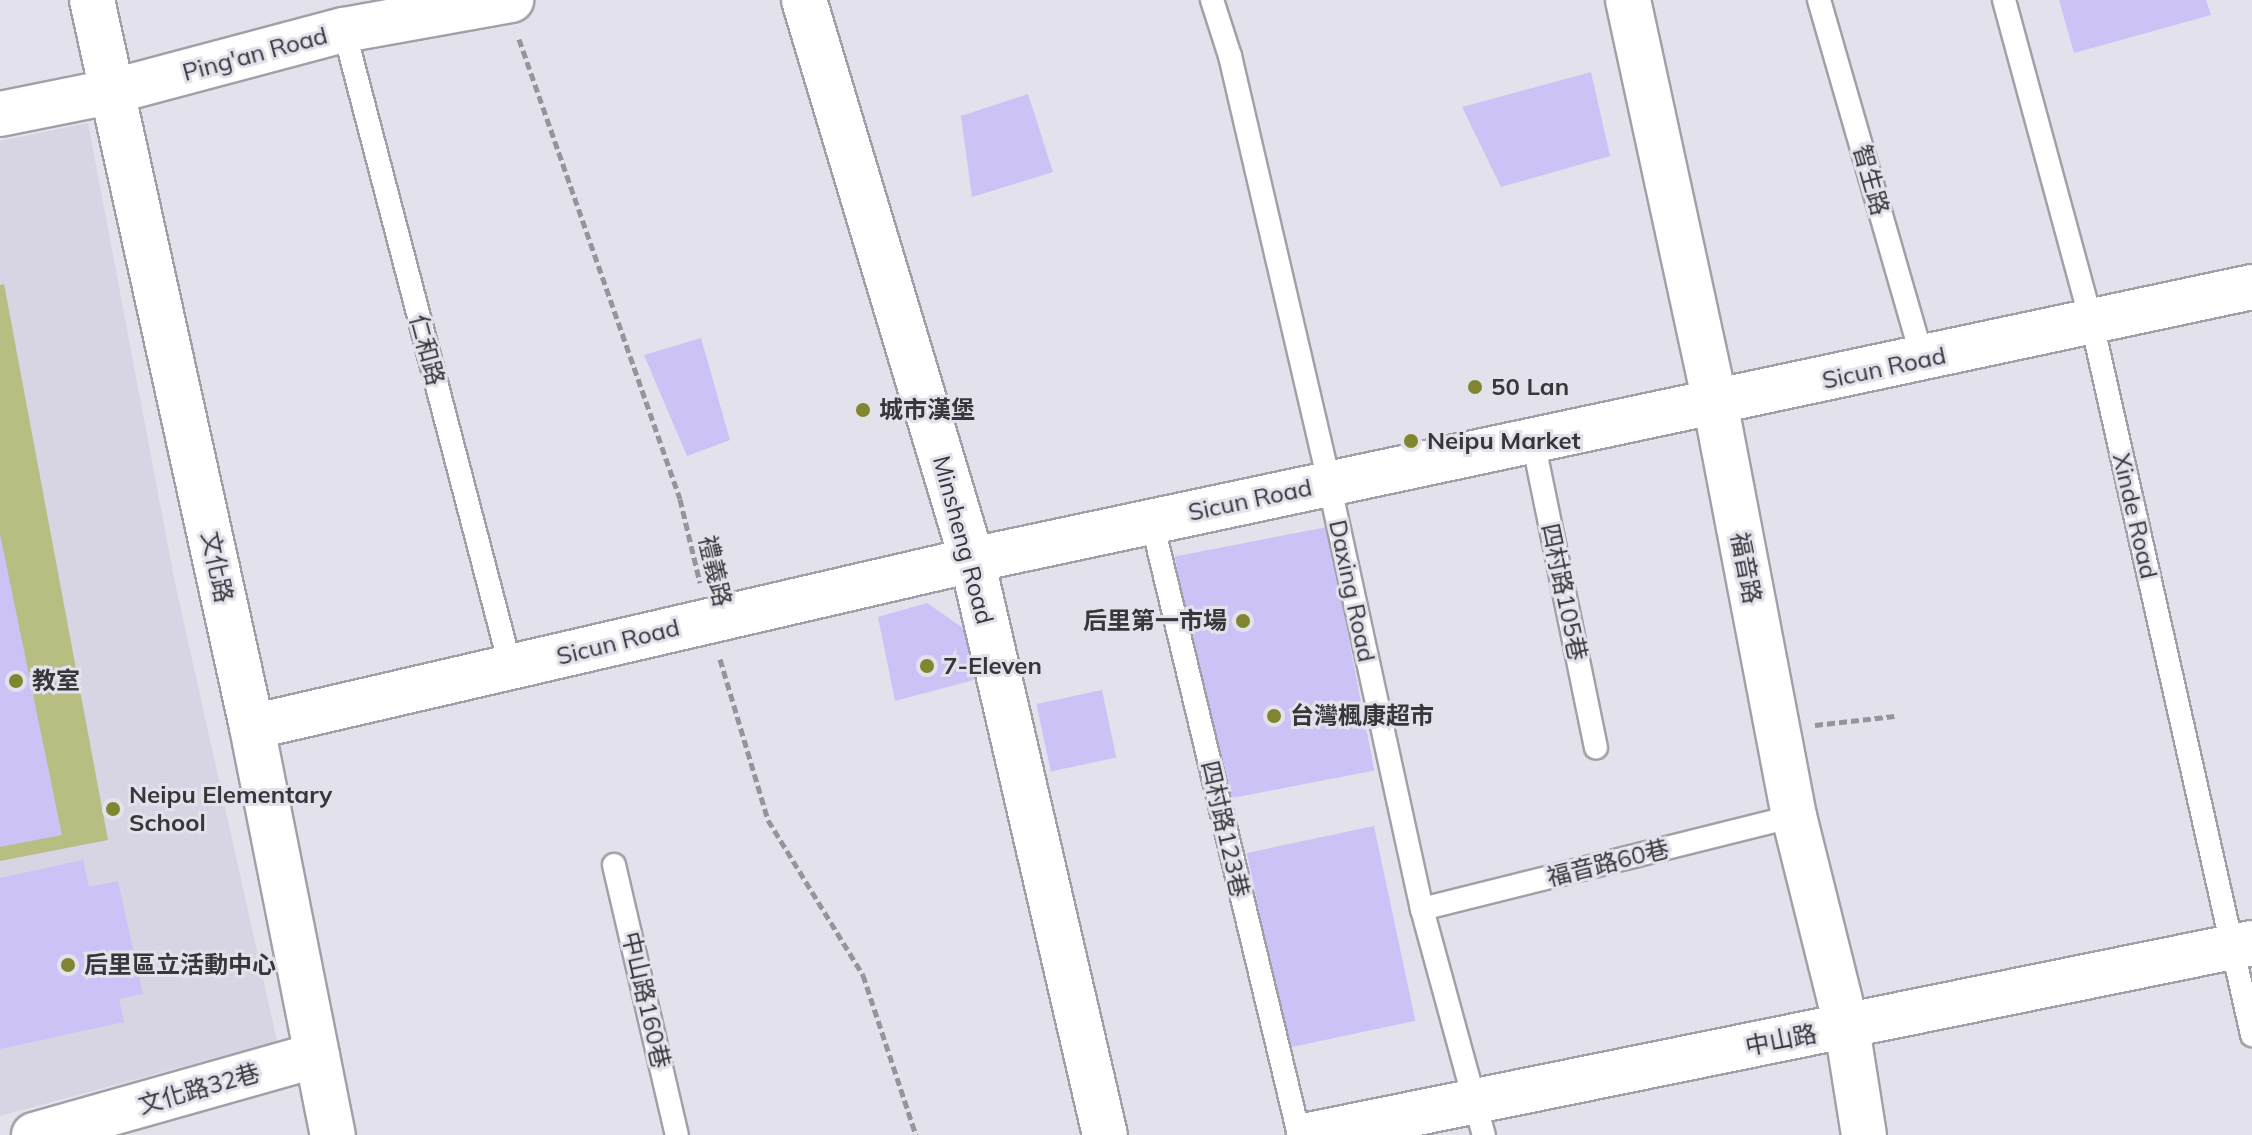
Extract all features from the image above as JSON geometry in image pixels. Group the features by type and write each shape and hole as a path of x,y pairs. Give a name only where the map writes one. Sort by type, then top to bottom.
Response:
{"street":[{"name":"文化路","path":"92,0 252,727 333,1135"},
{"name":"Ping'an Road","path":"0,114 114,91 344,30 508,0"},
{"name":"Minsheng Road","path":"804,0 972,560 1105,1135"},
{"name":"福音路","path":"1628,0 1715,402 1794,816 1847,1028 1864,1135"},
{"name":"Sicun Road","path":"252,727 511,669 708,619 1532,436 1923,360 2252,287"},
{"name":"中山路","path":"1309,1135 1480,1116 1847,1028 2241,945"},
{"name":"文化路32巷","path":"34,1135 317,1055"}],"lane":[{"name":"Daxing Road","path":"1212,0 1230,56 1329,483 1422,909 1480,1116"},
{"name":"智生路","path":"1819,0 1923,360"},
{"name":"Xinde Road","path":"2004,0 2092,323 2241,945 2252,1035"},
{"name":"仁和路","path":"344,30 511,669"},
{"name":"四村路105巷","path":"1532,436 1596,748"},
{"name":"四村路123巷","path":"1152,522 1299,1135"},
{"name":"福音路60巷","path":"1422,909 1794,816"},
{"name":"中山路160巷","path":"614,865 677,1135"}],"path":[{"name":"禮義路","path":"508,0 680,499 708,619 768,820 863,975 916,1135"},
{"path":"1776,729 1894,716"}],"shaded area":[{"name":"Neipu Elementary School","path":"88,123 174,578 277,1041 0,1116 0,141"}],"green space":[{"path":"4,284 108,840 0,861 0,285"}],"building":[{"path":"2059,0 2206,0 2211,15 2074,53"},
{"path":"1591,72 1610,156 1501,187 1462,107"},
{"path":"1028,94 1053,172 972,197 961,116"},
{"path":"701,338 730,440 687,456 644,355"},
{"path":"1327,527 1374,770 1222,800 1175,557"},
{"name":"教室","path":"0,534 62,835 0,847"},
{"path":"927,603 963,628 974,680 895,701 878,617"},
{"path":"1102,690 1116,757 1051,771 1036,704"},
{"path":"1374,826 1415,1021 1288,1048 1247,853"},
{"name":"后里區立活動中心","path":"83,860 89,887 118,881 143,994 119,999 124,1022 0,1049 0,878"}],"place":[{"name":"50 Lan","path":"1475,387"},
{"name":"城市漢堡","path":"863,410"},
{"name":"Neipu Market","path":"1411,441"},
{"name":"后里第一市場","path":"1243,621"},
{"name":"7-Eleven","path":"927,666"},
{"name":"教室","path":"16,681"},
{"name":"台灣楓康超市","path":"1274,716"},
{"name":"Neipu Elementary School","path":"113,809"},
{"name":"后里區立活動中心","path":"68,965"}]}
